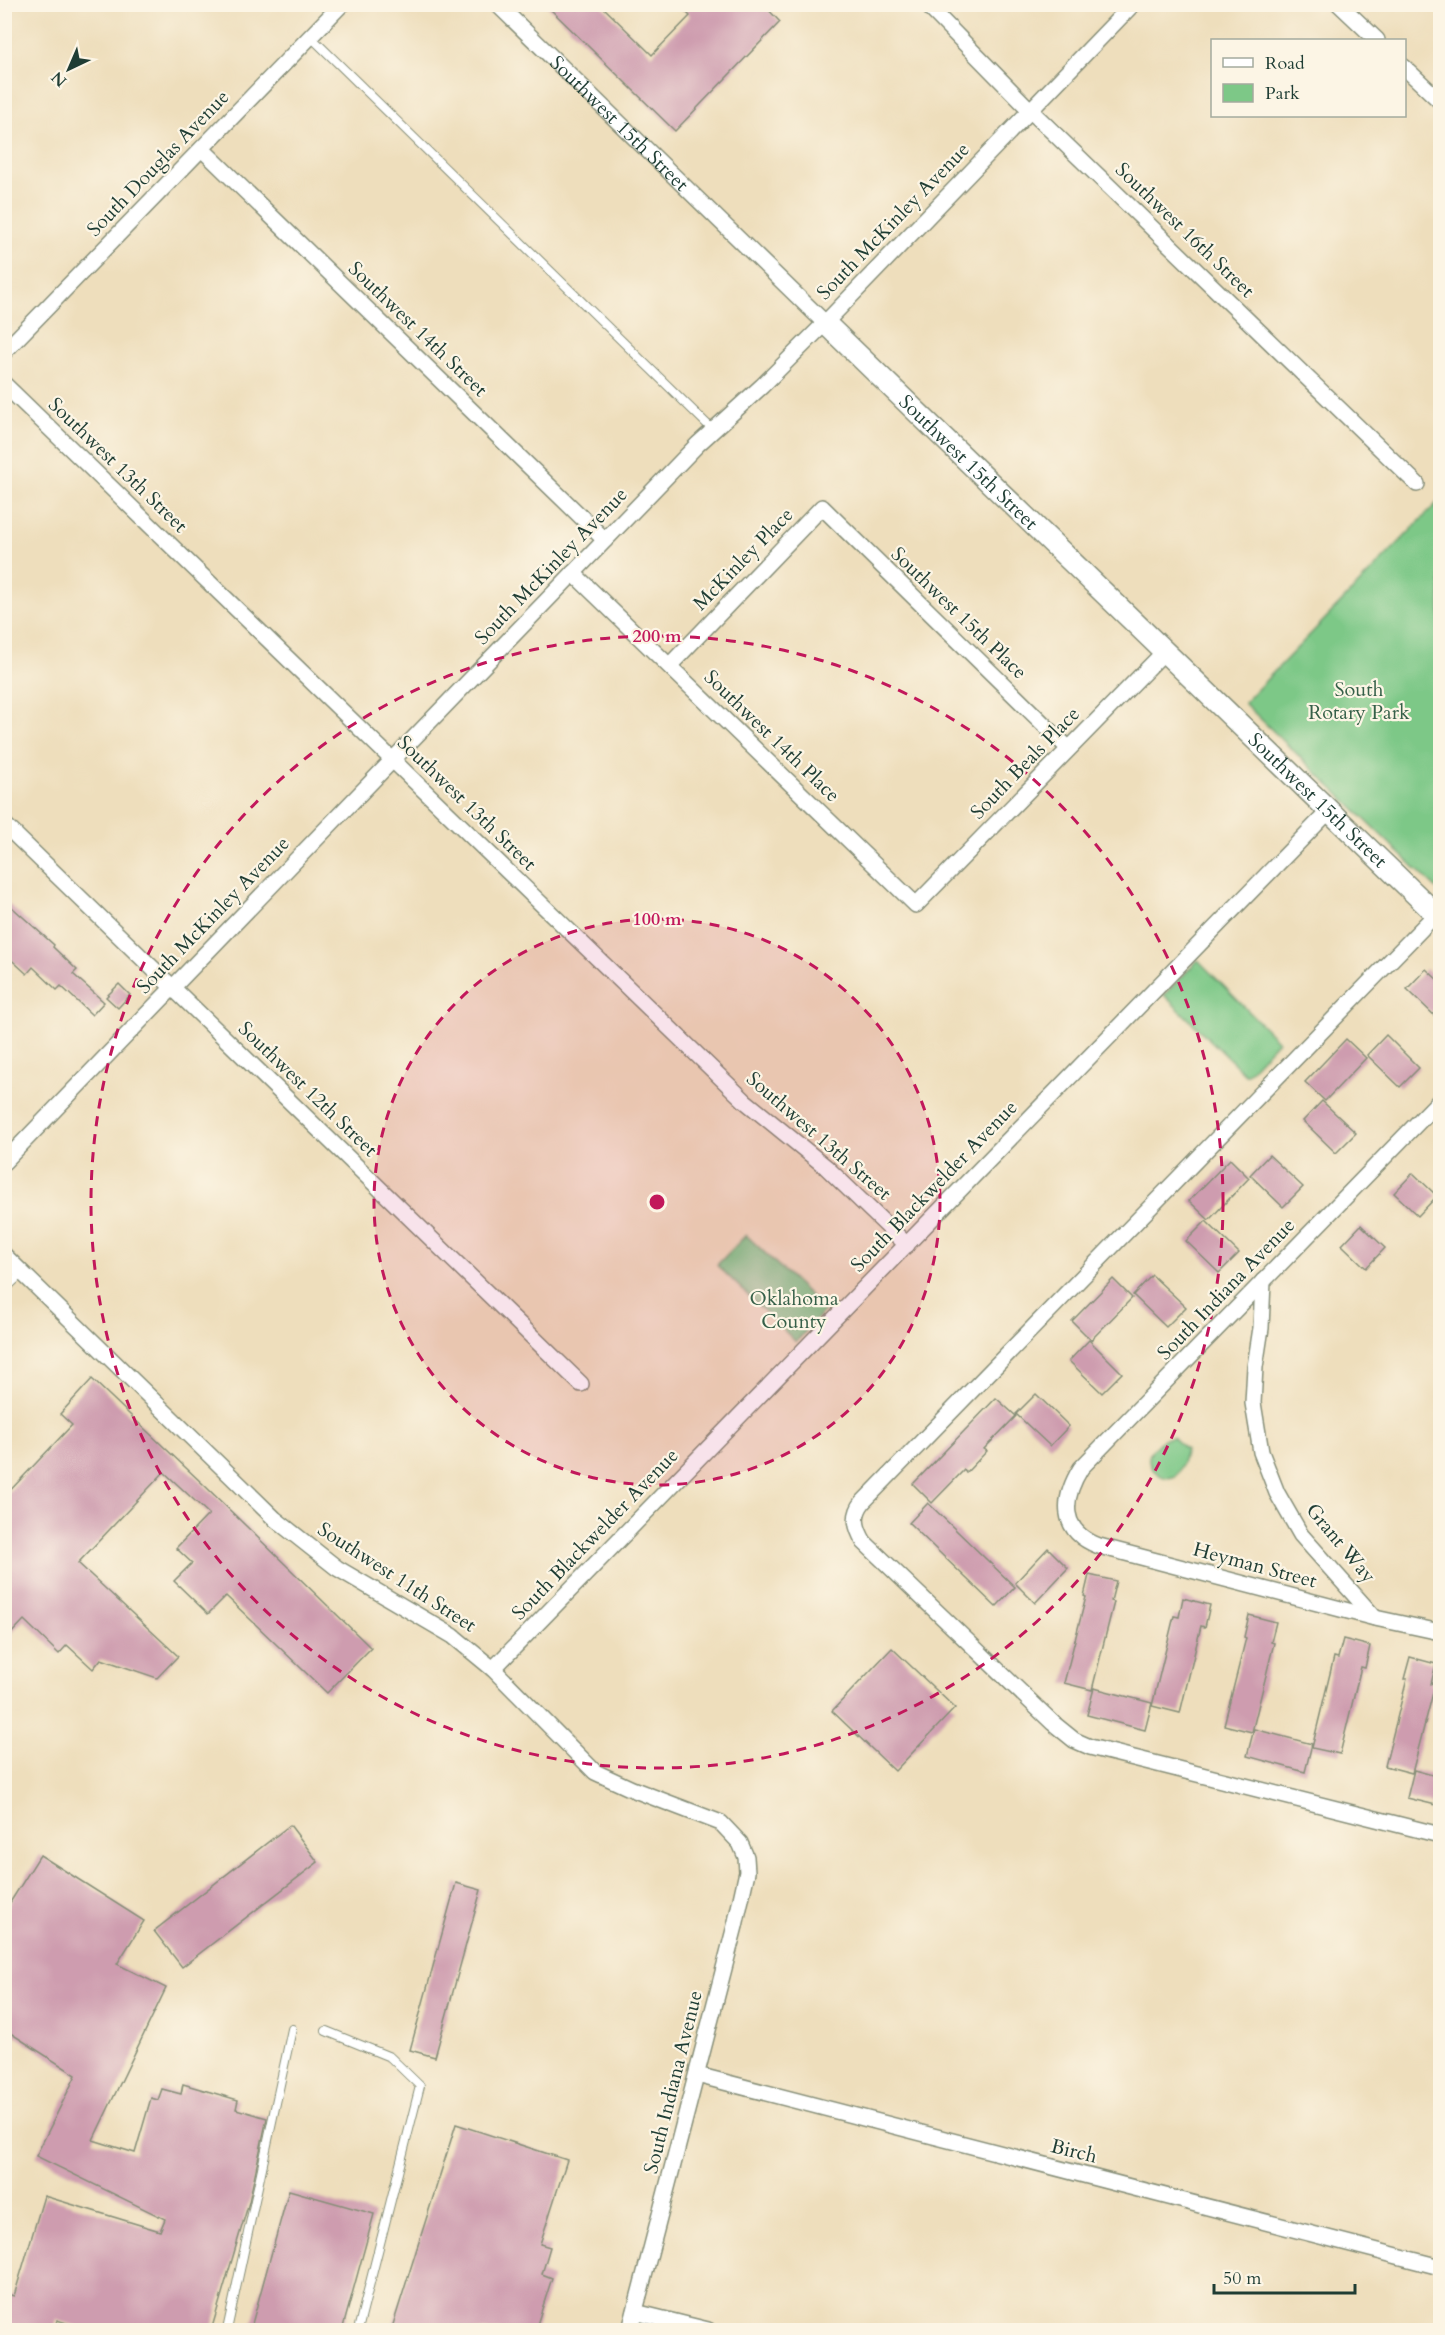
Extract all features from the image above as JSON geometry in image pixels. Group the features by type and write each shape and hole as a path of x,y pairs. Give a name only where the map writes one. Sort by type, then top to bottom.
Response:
{"street":[{"name":"South Douglas Avenue","path":"4,351 342,4"},
{"name":"Southwest 15th Street","path":"496,4 1438,916"},
{"name":"Southwest 16th Street","path":"926,4 1030,110 1417,484"},
{"name":"South McKinley Avenue","path":"4,1162 605,540 713,430 762,386 825,323 1133,4"},
{"path":"1339,4 1376,39"},
{"path":"1406,69 1440,101"},
{"name":"Southwest 14th Street","path":"202,149 605,540"},
{"name":"Southwest 13th Street","path":"4,384 745,1101 826,1167 907,1245"},
{"name":"McKinley Place","path":"670,665 822,507"},
{"name":"Southwest 15th Place","path":"822,507 1068,748"},
{"name":"Southwest 14th Place","path":"573,573 916,904"},
{"name":"South Beals Place","path":"916,904 1165,651"},
{"name":"South Blackwelder Avenue","path":"493,1668 1330,810"},
{"name":"Southwest 12th Street","path":"4,824 581,1384"},
{"path":"1438,916 863,1502 859,1507 855,1522 864,1542 1053,1723 1074,1740 1090,1747 1440,1835"},
{"name":"South Indiana Avenue","path":"1069,1519 1067,1495 1081,1468 1440,1100"},
{"name":"Southwest 11th Street","path":"4,1255 275,1519 337,1568 453,1636 493,1668 595,1772 632,1789 721,1823 740,1843"},
{"name":"Grant Way","path":"1263,1281 1261,1328 1255,1367 1253,1403 1261,1452 1277,1493 1301,1534 1376,1618"},
{"name":"Heyman Street","path":"1069,1519 1083,1538 1099,1546 1376,1618 1440,1632"},
{"name":"South Indiana Avenue","path":"630,2331 747,1872 746,1857 740,1843"},
{"name":"Birch","path":"697,2075 1440,2267"},
{"path":"635,2312 708,2331"}],"lane":[{"path":"311,37 713,430"},
{"path":"4,1290 22,1273"},
{"path":"227,2331 292,2030"},
{"path":"326,2031 390,2057 420,2086 358,2331"}],"green space":[{"name":"South Rotary Park","path":"1440,500 1440,892 1244,703"},
{"path":"1198,960 1278,1041 1246,1075 1164,995"},
{"name":"Oklahoma County","path":"746,1235 825,1310 796,1342 717,1265"},
{"path":"1173,1437 1186,1450 1177,1474 1171,1477 1161,1476 1153,1470 1149,1457 1163,1439"}],"building":[{"path":"545,4 600,4 652,55 690,16 678,4 763,4 780,22 675,131"},
{"path":"4,900 54,945 53,947 77,970 73,974 104,1002 92,1015 61,986 57,990 33,967 27,974 4,953"},
{"path":"1426,969 1440,982 1440,1021 1407,989"},
{"path":"119,984 130,995 118,1008 106,997"},
{"path":"1386,1035 1419,1068 1400,1087 1367,1055"},
{"path":"1346,1039 1366,1058 1325,1101 1305,1082"},
{"path":"1322,1101 1356,1133 1336,1153 1303,1121"},
{"path":"1269,1155 1303,1187 1283,1207 1250,1175"},
{"path":"1230,1159 1249,1178 1209,1220 1189,1201"},
{"path":"1413,1173 1437,1196 1418,1216 1394,1193"},
{"path":"1206,1221 1239,1253 1219,1273 1186,1241"},
{"path":"1361,1225 1385,1248 1366,1268 1342,1245"},
{"path":"1152,1275 1186,1307 1166,1327 1133,1295"},
{"path":"1113,1279 1132,1298 1091,1340 1072,1321"},
{"path":"1089,1340 1122,1373 1102,1393 1069,1361"},
{"path":"92,1379 371,1648 327,1693 226,1596 208,1614 174,1581 192,1563 176,1548 209,1514 164,1472 78,1563 178,1656 157,1678 101,1659 93,1669 67,1645 59,1654 24,1620 4,1641 4,1497 72,1425 60,1414"},
{"path":"1036,1394 1069,1426 1050,1446 1016,1414"},
{"path":"996,1398 1016,1416 984,1449 987,1451 966,1473 964,1470 932,1503 913,1484"},
{"path":"928,1503 1015,1587 996,1607 909,1523"},
{"path":"1048,1548 1068,1568 1035,1603 1015,1583"},
{"path":"1089,1575 1116,1581 1111,1601 1114,1602 1092,1690 1064,1683 1086,1597 1084,1596"},
{"path":"1183,1598 1210,1605 1205,1627 1201,1626 1180,1713 1152,1706 1174,1616 1179,1617"},
{"path":"1249,1615 1276,1622 1271,1642 1274,1643 1252,1732 1224,1725 1246,1638 1244,1637"},
{"path":"1343,1639 1370,1646 1365,1668 1361,1667 1340,1754 1312,1748 1334,1657 1338,1658"},
{"path":"892,1648 955,1708 895,1771 832,1711"},
{"path":"1410,1657 1436,1664 1431,1684 1435,1685 1412,1773 1385,1766 1407,1679 1404,1679"},
{"path":"1094,1688 1152,1703 1145,1730 1087,1715"},
{"path":"1254,1729 1312,1744 1305,1772 1247,1756"},
{"path":"1414,1770 1440,1777 1440,1806 1407,1798"},
{"path":"290,1825 318,1862 182,1967 154,1931"},
{"path":"40,1855 144,1921 117,1964 166,1988 93,2140 135,2153 151,2098 158,2100 162,2089 181,2094 183,2084 238,2100 236,2109 267,2118 249,2202 211,2331 91,2331 57,2320 54,2331 4,2331 4,2293 14,2296 44,2196 160,2231 165,2219 36,2156 76,2075 4,2029 4,1912"},
{"path":"456,1883 481,1890 435,2057 410,2050"},
{"path":"456,2124 567,2160 540,2244 550,2247 542,2274 552,2278 535,2331 391,2331"},
{"path":"289,2190 374,2214 342,2331 250,2331"}]}
